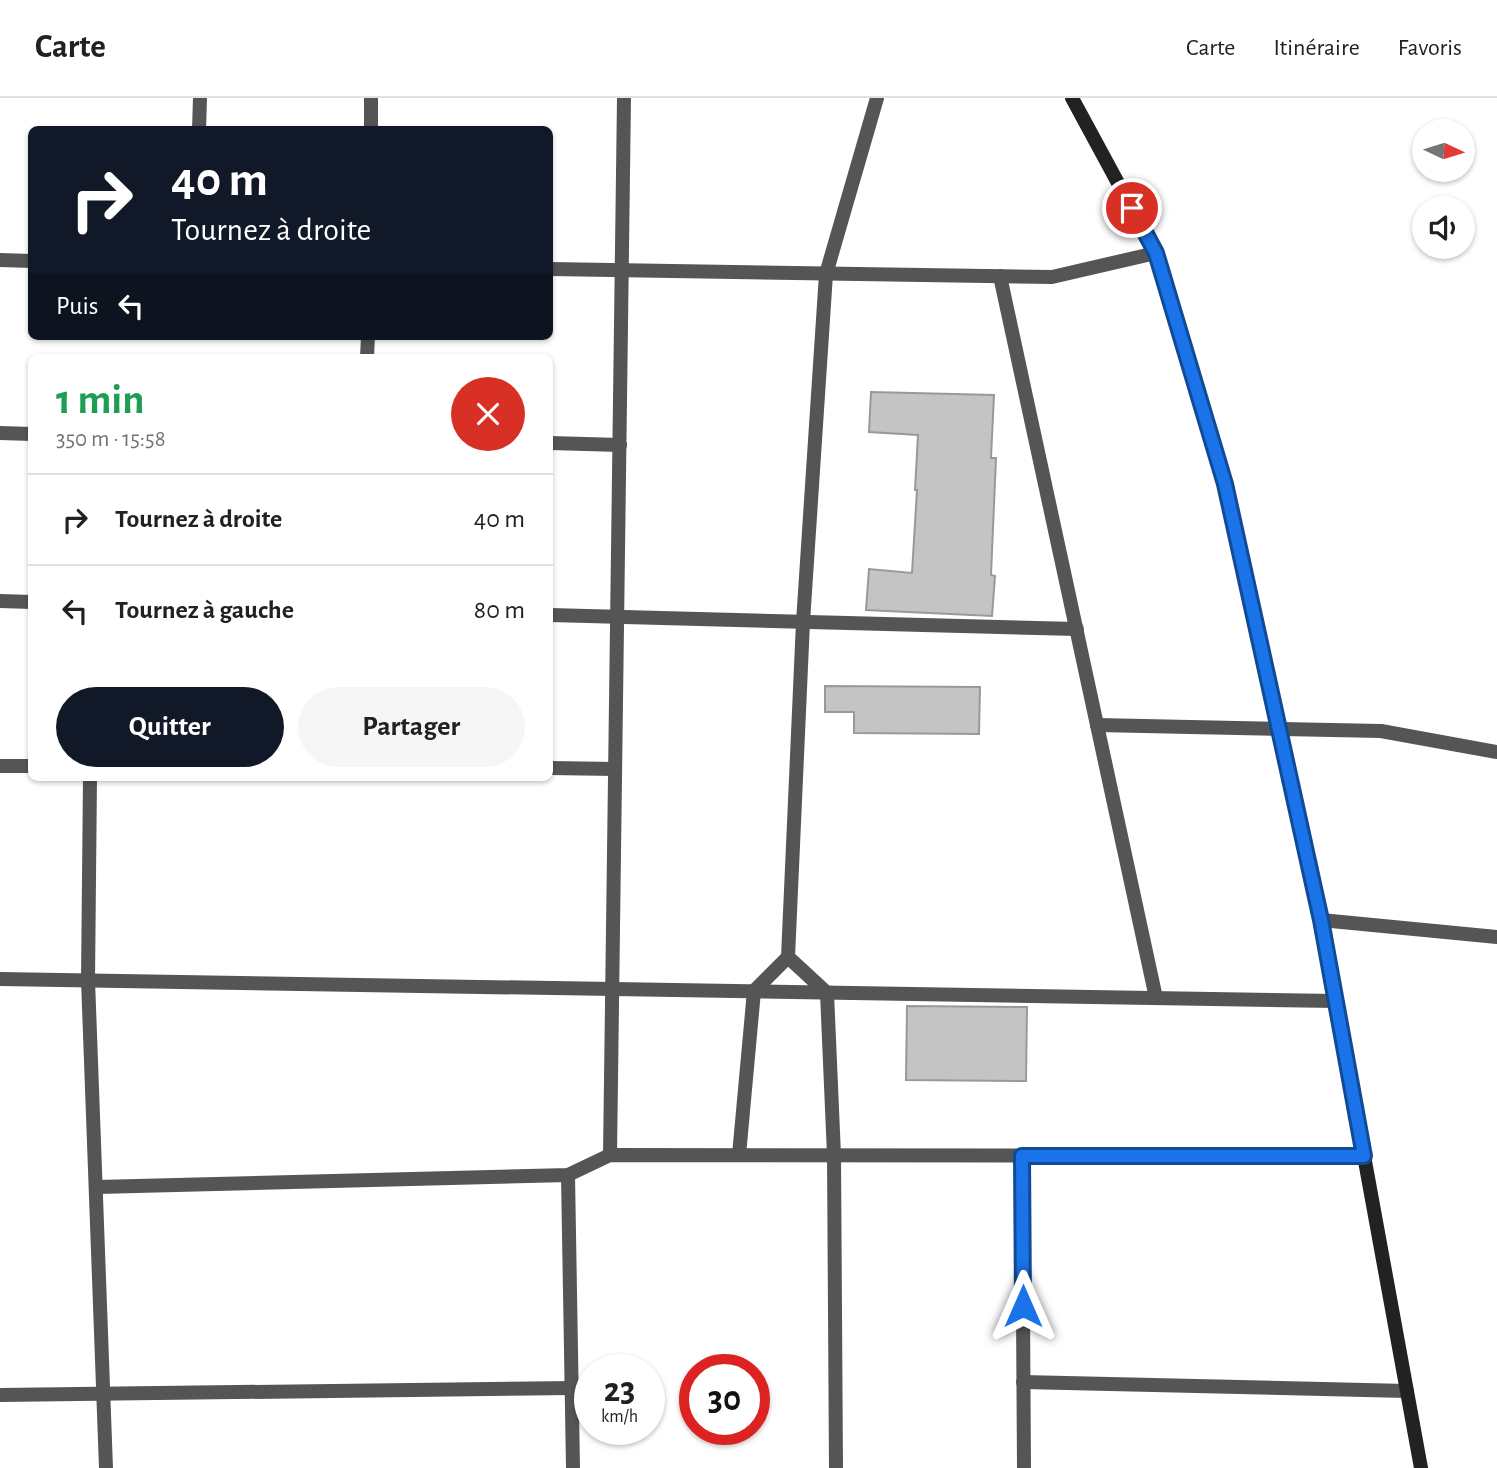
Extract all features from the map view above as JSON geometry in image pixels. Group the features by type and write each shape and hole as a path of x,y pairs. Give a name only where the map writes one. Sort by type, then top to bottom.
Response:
{"main road":[{"path":"1072,98 1156,253 1225,484 1321,920 1421,1468"}],"street":[{"path":"199,126 200,98"},
{"path":"371,98 371,126"},
{"path":"610,1154 624,98"},
{"path":"739,1155 754,991 789,957 803,622 826,274 877,98"},
{"path":"553,269 1052,277 1156,253"},
{"path":"0,260 28,261"},
{"path":"1000,276 1156,998"},
{"path":"0,433 28,434"},
{"path":"553,443 620,445"},
{"path":"0,601 28,602"},
{"path":"553,615 1077,629"},
{"path":"1097,725 1381,731 1497,752"},
{"path":"0,766 28,766"},
{"path":"553,768 615,769"},
{"path":"90,781 88,980 106,1468"},
{"path":"1321,920 1497,937"},
{"path":"789,957 827,993 834,1155 836,1468"},
{"path":"0,979 1336,1001"},
{"path":"97,1187 568,1175 610,1154 1364,1156"},
{"path":"1022,1156 1024,1468"},
{"path":"568,1175 573,1468"},
{"path":"1023,1382 1407,1391"},
{"path":"0,1395 572,1388"}],"building":[{"path":"871,392 994,395 991,458 996,458 991,575 995,576 992,616 866,610 869,569 912,573 917,490 918,435 869,432"},
{"path":"825,686 980,687 979,734 854,733 854,712 825,712"},
{"path":"907,1006 1027,1007 1026,1081 906,1080"}],"route":[{"path":"1023,1306 1022,1156 1364,1156 1321,920 1225,484 1156,253 1132,208"}]}
